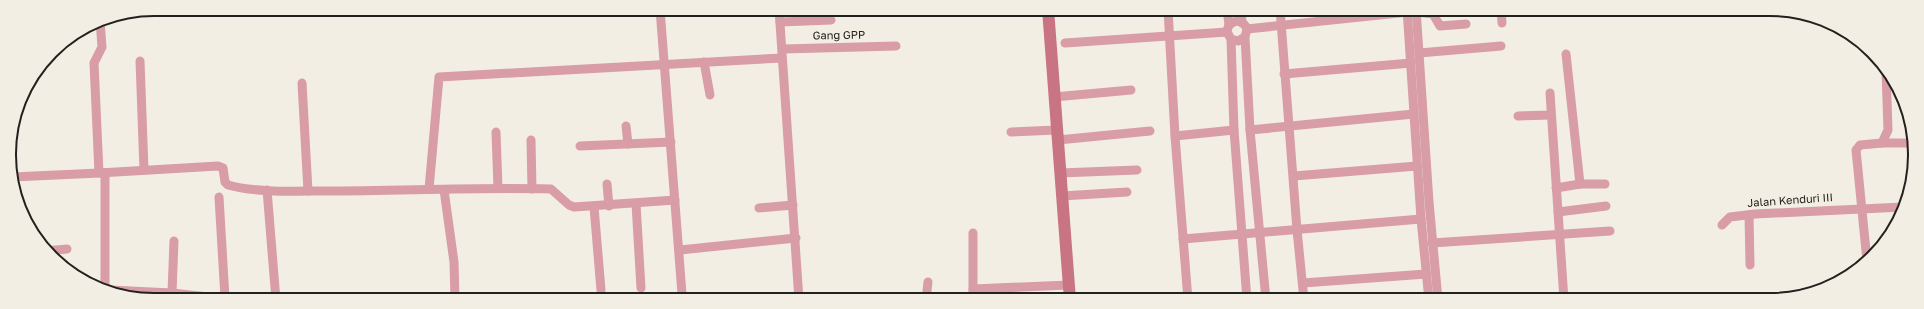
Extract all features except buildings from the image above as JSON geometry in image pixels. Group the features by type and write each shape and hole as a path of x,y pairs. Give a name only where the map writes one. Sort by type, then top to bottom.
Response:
{"main road":[{"path":"1048,16 1070,293"}],"street":[{"path":"660,16 680,250 682,293"},
{"path":"780,16 799,293"},
{"path":"1168,16 1175,136 1187,293"},
{"path":"1228,16 1234,130 1246,293"},
{"path":"1242,16 1245,29 1250,130 1265,293"},
{"path":"1280,16 1297,230 1304,293"},
{"path":"1229,32 1235,21 1245,29 1368,16"},
{"path":"1412,16 1411,63 1420,219 1428,293"},
{"path":"1413,16 1419,53 1432,243 1437,293"},
{"path":"1434,16 1440,26 1466,24"},
{"path":"1502,16 1502,23"},
{"path":"780,22 830,20"},
{"path":"101,27 102,47 94,63 102,173 105,284"},
{"path":"1066,43 1229,32 1238,40 1245,29"},
{"name":"Gang GPP","path":"429,189 439,77 664,65 782,53 896,46"},
{"path":"1419,53 1501,46"},
{"path":"1566,54 1580,184"},
{"path":"140,61 144,170"},
{"path":"704,62 710,96"},
{"path":"1284,74 1411,63"},
{"path":"1882,143 1888,130 1886,81"},
{"path":"302,83 308,191"},
{"path":"1054,97 1131,90"},
{"path":"1550,93 1563,293"},
{"path":"1250,130 1414,114"},
{"path":"1518,116 1551,115"},
{"path":"626,126 628,144"},
{"path":"1175,136 1234,130"},
{"path":"1011,132 1057,135 1150,131"},
{"path":"496,132 498,188"},
{"path":"531,140 532,189"},
{"path":"580,146 671,142"},
{"path":"1866,253 1857,148 1860,146 1882,143 1908,143"},
{"path":"18,176 102,173 218,166 223,168 225,182 228,185 267,190 369,191 498,188 553,190 572,207 609,206 675,200"},
{"path":"1294,176 1417,166"},
{"path":"1060,173 1137,170"},
{"path":"607,184 609,206"},
{"path":"1556,188 1580,184 1605,184"},
{"path":"267,190 275,293"},
{"path":"444,190 454,262 455,293"},
{"path":"1062,196 1127,192"},
{"path":"219,197 225,293"},
{"path":"636,204 641,288"},
{"path":"760,208 793,205"},
{"path":"1558,212 1606,206"},
{"path":"594,207 601,290"},
{"name":"Jalan Kenduri III","path":"1722,226 1730,217 1862,208 1897,207"},
{"path":"1749,215 1750,265"},
{"path":"1183,238 1420,219"},
{"path":"1432,243 1610,231"},
{"path":"973,233 973,293"},
{"path":"680,250 796,238"},
{"path":"172,293 174,240"},
{"path":"54,250 67,249"},
{"path":"1303,283 1426,274"},
{"path":"927,293 928,282"},
{"path":"973,289 1069,285"}]}
